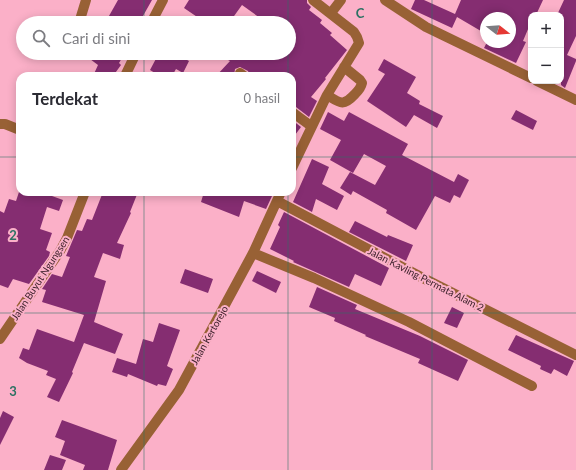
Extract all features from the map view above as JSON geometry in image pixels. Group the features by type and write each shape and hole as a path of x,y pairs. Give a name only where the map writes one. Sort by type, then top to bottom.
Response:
{"street":[{"path":"81,16 86,0"},
{"path":"155,16 163,0"},
{"path":"296,159 327,95 359,43 358,37 354,32 313,0"},
{"path":"331,13 341,0"},
{"path":"385,0 426,27 528,77"},
{"path":"127,72 133,60"},
{"path":"327,95 340,103 345,103 360,89 362,83 360,80 344,67"},
{"path":"542,84 576,100"},
{"path":"296,115 311,126"},
{"path":"0,124 5,124 16,128"},
{"name":"Jalan Buyut Ngungsen","path":"0,339 60,251 67,238 83,196"},
{"name":"Jalan Kertorejo","path":"121,470 179,390 253,253 279,196"},
{"name":"Jalan Kavling Permata Alam 2","path":"279,196 423,278 576,355"},
{"path":"253,253 314,278 409,322 532,386"}],"building":[{"path":"118,0 152,0 143,16 109,16"},
{"path":"189,0 307,0 307,3 311,7 309,10 322,20 320,23 332,33 330,35 347,50 311,97 317,101 309,117 296,107 296,72 248,72 240,67 235,69 235,72 220,72 230,61 228,60 296,60 296,16 257,16 242,5 234,16 196,16 184,8"},
{"path":"415,0 424,0 455,14 461,0 543,0 537,12 528,12 528,29 523,41 526,42 516,63 484,48 516,48 516,12 480,12 480,30 457,17 452,28 411,9"},
{"path":"564,0 576,0 576,36 567,55 576,59 576,61 565,88 561,85 564,84 564,12 558,12"},
{"path":"384,59 416,77 407,93 420,101 419,104 443,116 437,128 414,115 406,127 367,101 385,74 378,70"},
{"path":"91,60 121,60 119,63 121,65 116,72 95,72 98,65"},
{"path":"155,60 189,61 184,72 176,69 174,72 153,72 150,70"},
{"path":"516,110 537,121 533,130 511,119"},
{"path":"328,112 344,121 349,112 408,144 402,155 454,182 458,174 469,180 460,198 454,195 450,203 435,196 416,230 386,213 387,210 353,191 351,195 340,188 350,172 375,185 386,166 364,154 353,173 330,160 341,140 320,129"},
{"path":"296,123 301,127 296,134"},
{"path":"312,159 329,167 322,184 344,196 337,210 316,199 312,212 293,202"},
{"path":"18,196 52,196 63,200 59,211 47,207 40,229 52,233 46,250 50,252 49,256 29,284 13,279 8,288 0,285 0,211 4,213 9,199 16,201"},
{"path":"101,196 136,196 130,212 131,213 117,243 124,245 120,259 103,253 94,277 106,281 94,322 123,334 115,354 84,343 72,372 73,373 59,402 47,397 56,379 46,375 48,371 27,363 19,358 23,348 29,350 37,329 74,342 84,315 42,302 46,290 42,289 52,274 62,277 70,257 66,256 77,230 82,231 87,219 92,220"},
{"path":"203,196 272,196 266,209 244,201 239,217 201,202"},
{"path":"284,212 389,268 381,286 355,274 349,287 293,262 294,261 270,249 280,227 278,225"},
{"path":"355,221 387,237 388,235 413,245 406,261 349,232"},
{"path":"185,269 213,279 208,293 180,283"},
{"path":"257,271 281,282 276,293 252,281"},
{"path":"317,287 357,305 355,309 420,336 468,360 458,381 418,363 420,359 365,336 366,335 334,321 335,318 309,307"},
{"path":"452,307 464,313 457,328 444,323"},
{"path":"159,323 180,330 167,366 173,369 166,386 158,384 157,386 128,374 127,377 112,372 117,358 136,364 143,339 153,342"},
{"path":"516,335 574,361 567,376 554,369 551,374 540,369 541,366 508,350"},
{"path":"3,411 14,417 0,445 0,418"},
{"path":"62,420 117,440 108,470 83,470 85,465 60,455 65,441 55,437"},
{"path":"50,455 66,460 62,470 44,470"}]}
